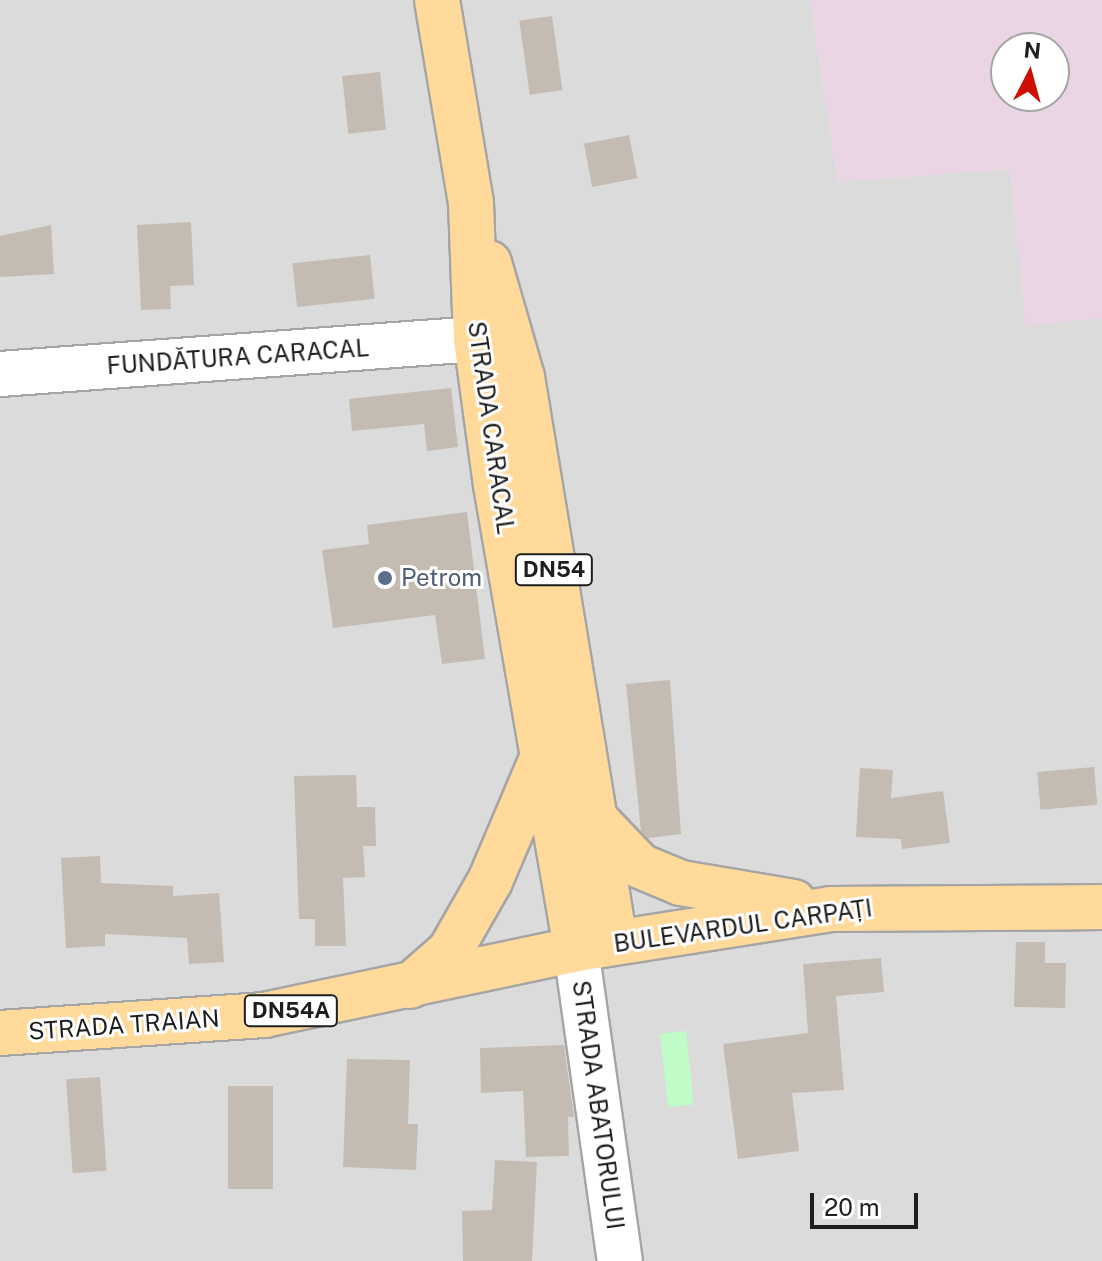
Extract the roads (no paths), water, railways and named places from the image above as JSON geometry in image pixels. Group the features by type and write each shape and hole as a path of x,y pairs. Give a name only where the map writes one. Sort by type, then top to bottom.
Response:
{"main road":[{"name":"STRADA CARACAL","path":"437,0 471,203 476,339 543,756 596,946"},
{"name":"DN54","path":"471,203 522,377 595,819 596,946"},
{"path":"409,988 450,951 490,881 543,756"},
{"path":"595,819 640,866 681,883 830,909"},
{"name":"BULEVARDUL CARPAȚI","path":"596,946 830,909 1102,907"},
{"name":"STRADA TRAIAN","path":"0,1033 264,1015 409,988 596,946"}],"street":[{"name":"FUNDĂTURA CARACAL","path":"0,374 476,339"},
{"name":"STRADA ABATORULUI","path":"596,946 620,1261"}],"place":[{"name":"Petrom","path":"385,578"}]}
